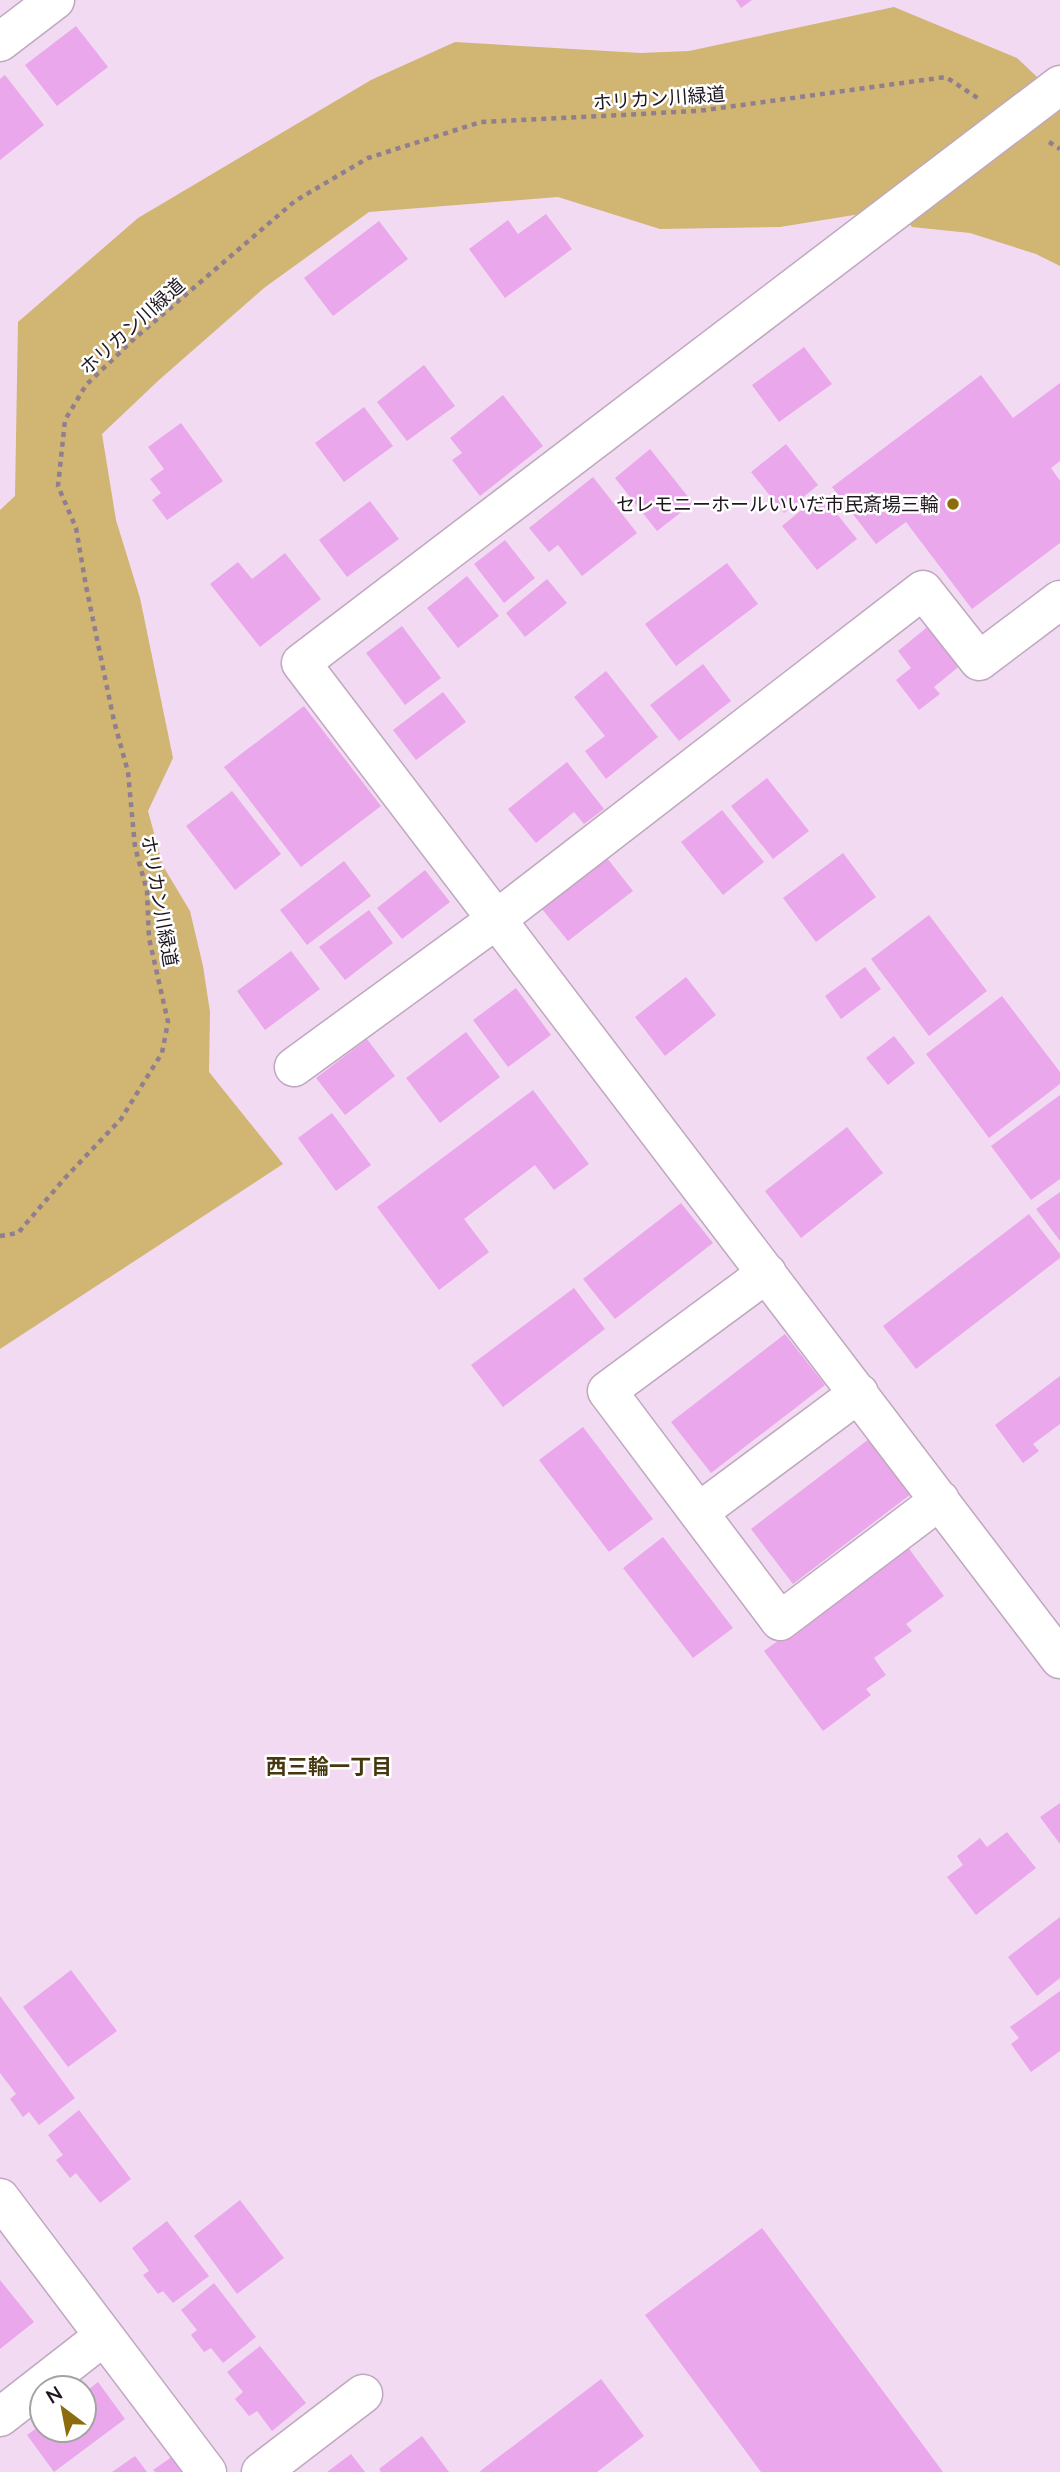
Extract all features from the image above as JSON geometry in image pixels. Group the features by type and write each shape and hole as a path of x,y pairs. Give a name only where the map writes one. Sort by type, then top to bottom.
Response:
{"street":[{"path":"0,42 55,0"},
{"path":"1060,85 301,663 1060,1659"},
{"path":"294,1067 497,919 923,590 979,662 1060,600"},
{"path":"767,1273 607,1391 780,1620 940,1500"},
{"path":"699,1512 859,1393"},
{"path":"0,2198 207,2472"},
{"path":"0,2417 104,2336"},
{"path":"261,2472 363,2394"}],"path":[{"name":"ホリカン川緑道","path":"0,1236 18,1233 121,1119 162,1053 169,1022 149,937 147,891 135,848 128,772 114,721 76,528 58,485 65,420 86,385 134,339 295,201 368,158 481,122 698,111 946,78 989,106"},
{"path":"1040,138 1060,149"}],"shaded area":[{"path":"894,7 1017,58 1052,91 1060,90 1060,266 1036,254 970,233 912,227 897,208 780,227 660,229 558,197 369,212 264,288 102,434 116,520 140,598 173,758 148,811 163,866 190,911 203,966 210,1012 209,1072 283,1164 0,1349 0,510 15,496 18,322 138,218 371,80 455,42 641,53 689,51"}],"building":[{"path":"736,0 752,0 741,8"},
{"path":"76,26 108,67 57,106 25,65"},
{"path":"5,75 44,125 0,160 0,79"},
{"path":"546,214 572,249 505,298 469,249 508,220 518,234"},
{"path":"379,221 408,259 333,316 304,278"},
{"path":"804,347 832,384 779,422 752,385"},
{"path":"424,365 455,406 407,441 377,402"},
{"name":"セレモニーホールいいだ市民斎場三輪","path":"981,375 1013,418 1060,383 1060,461 1051,468 1060,481 1060,543 972,609 906,522 876,544 832,487"},
{"path":"503,395 543,446 480,496 452,460 462,453 450,438"},
{"path":"364,407 393,446 344,482 315,443"},
{"path":"181,423 223,481 167,520 152,500 161,493 150,479 164,469 148,447"},
{"path":"786,444 818,485 784,513 751,472"},
{"path":"650,449 693,503 657,531 615,478"},
{"path":"593,477 637,533 582,576 558,545 549,552 529,528"},
{"path":"821,494 857,539 817,570 782,526"},
{"path":"370,501 399,539 347,577 319,540"},
{"path":"505,540 535,578 504,603 474,564"},
{"path":"285,553 321,599 260,647 210,584 238,562 252,579"},
{"path":"727,563 758,604 676,666 645,624"},
{"path":"467,576 499,616 458,648 427,608"},
{"path":"547,579 567,603 525,637 506,613"},
{"path":"931,624 962,664 934,687 940,694 919,710 896,680 911,668 898,651"},
{"path":"402,626 441,678 405,705 366,653"},
{"path":"703,664 731,701 679,741 650,705"},
{"path":"606,671 658,737 606,779 585,751 605,736 574,697"},
{"path":"443,692 466,722 416,760 393,730"},
{"path":"304,706 381,806 301,867 224,767"},
{"path":"567,762 604,809 584,824 574,812 536,843 508,809"},
{"path":"767,778 809,831 773,859 731,806"},
{"path":"232,791 281,854 235,890 186,826"},
{"path":"722,810 764,862 723,895 681,842"},
{"path":"843,853 876,897 816,942 783,898"},
{"path":"607,858 633,891 568,941 542,909"},
{"path":"344,861 371,896 307,945 280,910"},
{"path":"425,870 450,902 402,939 377,908"},
{"path":"369,910 393,943 345,980 319,947"},
{"path":"929,915 987,991 929,1036 871,959"},
{"path":"291,951 320,989 265,1030 237,991"},
{"path":"865,967 881,989 841,1019 825,996"},
{"path":"686,977 716,1015 665,1056 635,1017"},
{"path":"516,988 551,1035 508,1067 473,1020"},
{"path":"1002,996 1060,1072 1060,1084 989,1138 926,1054"},
{"path":"466,1032 500,1077 440,1123 406,1078"},
{"path":"894,1036 915,1063 888,1085 866,1058"},
{"path":"367,1039 395,1076 345,1115 316,1078"},
{"path":"533,1090 589,1164 554,1190 535,1165 464,1219 489,1252 439,1290 377,1207"},
{"path":"1060,1095 1060,1179 1031,1200 991,1146"},
{"path":"332,1113 371,1165 336,1191 298,1138"},
{"path":"847,1127 883,1173 801,1238 765,1191"},
{"path":"1060,1192 1060,1241 1036,1209"},
{"path":"681,1203 713,1243 615,1319 583,1279"},
{"path":"1029,1214 1060,1254 1060,1258 916,1369 883,1326"},
{"path":"574,1288 605,1329 503,1407 471,1365"},
{"path":"785,1334 825,1385 711,1473 671,1422"},
{"path":"1060,1376 1060,1424 1033,1444 1039,1451 1023,1463 995,1425"},
{"path":"583,1427 653,1519 609,1552 539,1460"},
{"path":"869,1439 911,1494 793,1584 751,1529"},
{"path":"663,1537 733,1628 693,1658 623,1568"},
{"path":"907,1546 944,1596 906,1624 912,1631 874,1658 886,1675 866,1689 871,1695 823,1731 764,1651"},
{"path":"1060,1803 1060,1844 1040,1817"},
{"path":"1007,1832 1036,1868 976,1915 947,1877 963,1865 957,1856 980,1838 987,1847"},
{"path":"1060,1917 1060,1978 1037,1996 1008,1957"},
{"path":"71,1970 117,2031 68,2067 23,2007"},
{"path":"1060,1991 1060,2051 1031,2072 1011,2044 1019,2038 1010,2027"},
{"path":"0,1996 75,2098 39,2125 29,2112 23,2117 10,2099 16,2094 0,2073"},
{"path":"79,2110 131,2179 100,2203 76,2173 70,2178 56,2160 63,2155 48,2135"},
{"path":"240,2200 284,2258 237,2294 194,2236"},
{"path":"167,2221 209,2276 173,2303 163,2291 158,2294 143,2275 149,2271 132,2248"},
{"path":"762,2228 943,2472 761,2472 645,2315"},
{"path":"0,2280 34,2322 0,2349"},
{"path":"214,2283 256,2337 223,2363 211,2348 204,2352 191,2335 197,2330 181,2310"},
{"path":"260,2346 306,2403 272,2431 257,2411 249,2416 235,2399 243,2392 227,2372"},
{"path":"601,2379 644,2436 597,2472 479,2472"},
{"path":"98,2382 125,2419 98,2439"},
{"path":"422,2436 449,2472 381,2472 379,2469"},
{"path":"34,2444 92,2444 54,2472"},
{"path":"176,2454 189,2472 153,2470"},
{"path":"351,2454 365,2472 327,2472"},
{"path":"135,2456 147,2472 112,2472"}],"place":[{"name":"セレモニーホールいいだ市民斎場三輪","path":"953,504"}],"district":[{"name":"西三輪一丁目","path":"329,1767"}]}
